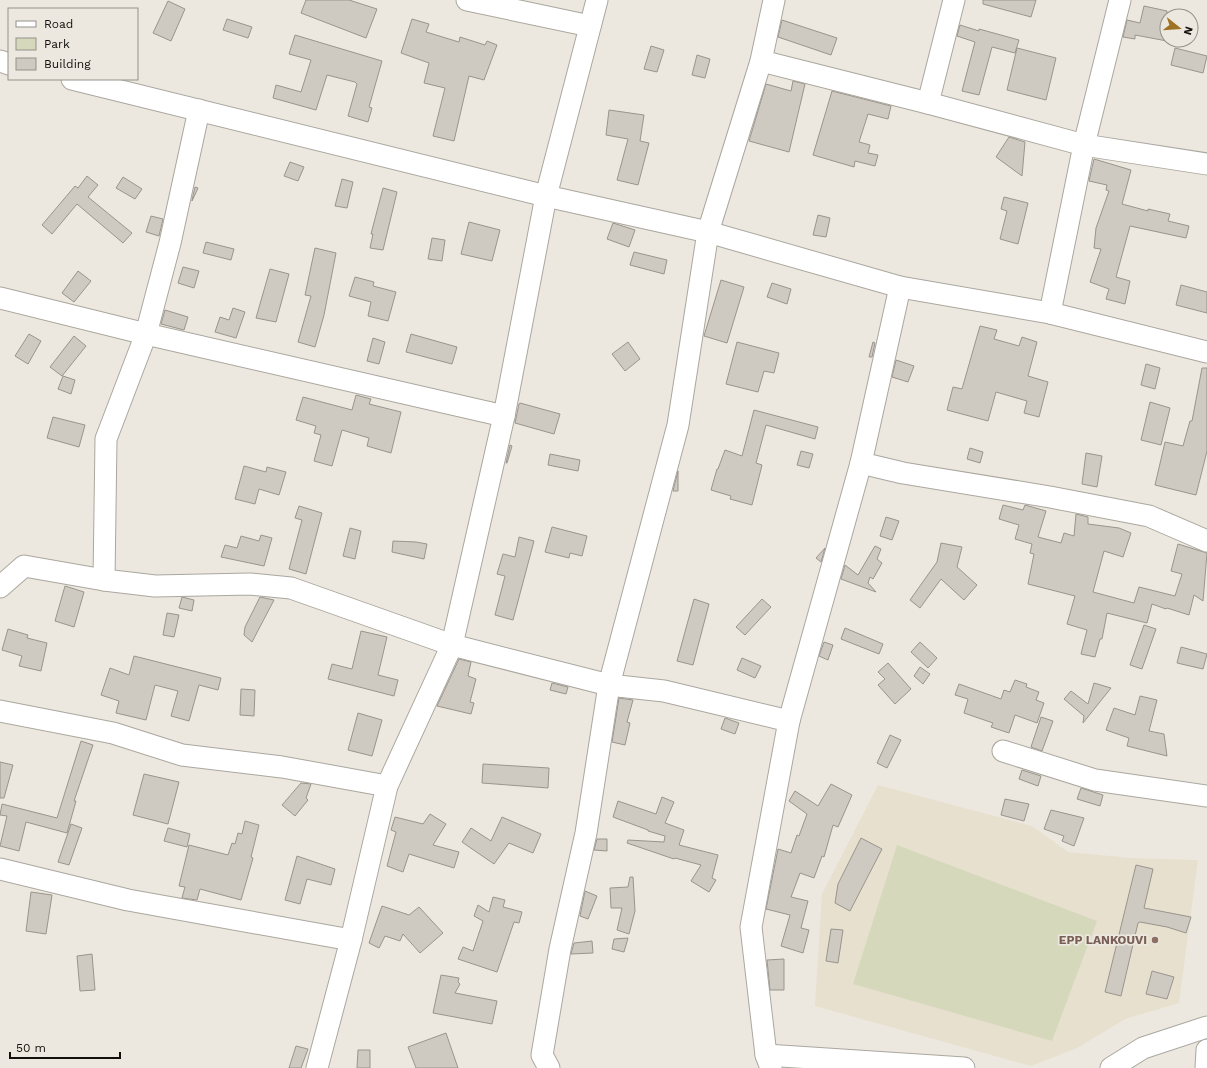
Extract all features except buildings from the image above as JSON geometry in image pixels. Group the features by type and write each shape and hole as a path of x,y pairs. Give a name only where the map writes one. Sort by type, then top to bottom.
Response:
{"street":[{"path":"467,0 590,26"},
{"path":"317,1068 352,940 387,786 452,645 504,416 546,196 597,0"},
{"path":"549,1068 542,1055 560,949 586,832 609,685 678,425 708,232 761,61 774,0"},
{"path":"928,103 954,0"},
{"path":"1050,313 1084,145 1120,0"},
{"path":"761,61 928,103 1084,145 1207,164"},
{"path":"76,80 546,196 708,232 900,287 1050,313 1207,352"},
{"path":"104,580 106,439 146,334 170,243 198,110"},
{"path":"900,287 862,463 789,721 751,927 768,1061 963,1068"},
{"path":"0,298 146,334 504,416"},
{"path":"862,463 902,473 1050,497 1149,516 1207,541"},
{"path":"0,587 24,566 104,580 155,586 250,584 291,588 452,645 609,685 664,691 789,721"},
{"path":"0,710 113,733 182,755 282,767 387,786"},
{"path":"1003,750 1095,780 1207,796"},
{"path":"0,869 128,900 352,940"},
{"path":"1111,1068 1143,1048 1207,1028"},
{"path":"1206,1068 1207,1050"}],"shaded area":[{"name":"EPP LANKOUVI","path":"878,785 1032,826 1068,852 1131,858 1198,860 1179,1003 1125,1019 1077,1048 1031,1066 815,1006 822,894"}],"green space":[{"path":"897,845 1097,921 1052,1041 853,984"}],"place":[{"name":"EPP LANKOUVI","path":"1155,940"}]}
